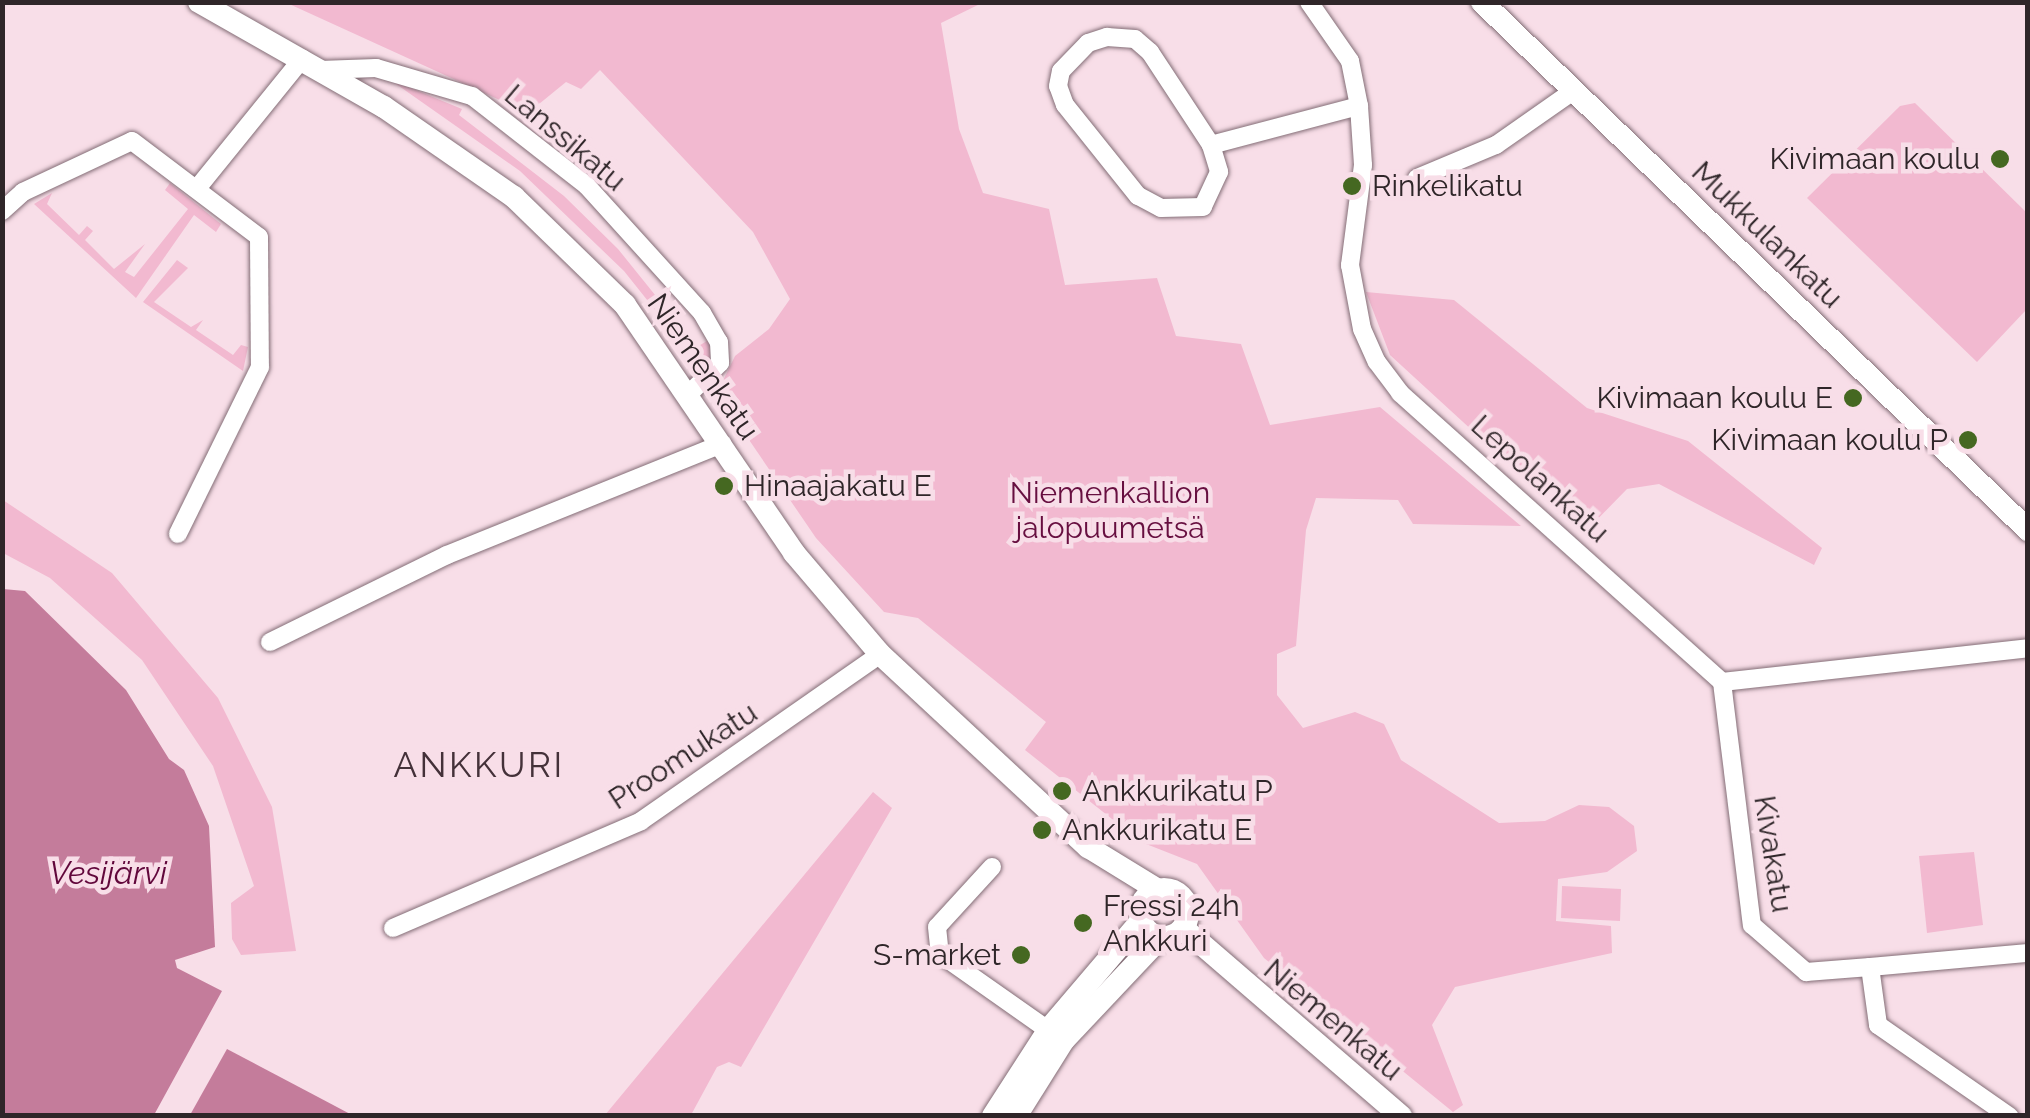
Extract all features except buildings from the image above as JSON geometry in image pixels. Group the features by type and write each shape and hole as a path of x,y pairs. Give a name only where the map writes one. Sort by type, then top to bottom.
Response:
{"street":[{"name":"Niemenkatu","path":"199,2 311,65 514,197 624,305 690,393 794,553 880,654 1088,847 1141,915 1172,932 1400,1116"},
{"name":"Lepolankatu","path":"1309,2 1350,61 1359,106 1363,165 1350,265 1362,328 1377,362 1400,393 1722,682"},
{"name":"Mukkulankatu","path":"1482,2 2019,516 2028,530"},
{"path":"1134,39 1150,52 1212,145 1219,172 1203,206 1161,208 1138,196 1078,125 1058,86 1061,71 1088,44 1134,39"},
{"path":"199,186 311,65"},
{"name":"Lanssikatu","path":"311,65 376,68 472,96 587,186 702,313 719,342 720,364 690,393"},
{"path":"1417,178 1496,145 1573,90"},
{"path":"1212,145 1359,106"},
{"path":"2,211 22,192 132,141 199,186 259,238 262,348 251,387 178,534"},
{"path":"270,642 448,555 722,444"},
{"path":"1722,682 2028,648"},
{"name":"Proomukatu","path":"393,928 641,821 880,654"},
{"name":"Kivakatu","path":"1722,682 1752,925 1806,972 2028,953"},
{"name":"Niemenkatu","path":"1088,847 1158,890 1174,892 1184,901 1172,932"},
{"path":"992,867 937,927 940,954 1056,1035"},
{"path":"994,1116 1158,890"},
{"path":"1016,1116 1056,1035 1172,932"},
{"path":"1870,967 1878,1025 2008,1116"}],"green space":[{"name":"Niemenkallion jalopuumetsä","path":"287,3 982,3 941,23 959,129 983,193 1049,209 1065,285 1157,278 1176,336 1241,344 1270,425 1380,407 1521,526 1413,524 1398,500 1316,498 1306,530 1296,646 1277,654 1277,695 1303,728 1355,712 1384,724 1401,760 1499,823 1545,821 1579,805 1609,807 1634,826 1637,851 1607,872 1558,879 1556,921 1611,926 1612,953 1455,987 1432,1025 1463,1105 1453,1112 1264,958 1197,864 1141,842 1025,750 1046,722 918,618 884,612 816,538 717,393 735,356 769,329 790,299 753,232 600,70 581,89 566,82 528,113"},
{"path":"389,79 462,109 459,115 564,196 618,249 697,347 710,339 710,365 703,370 624,271 520,171"},
{"path":"1915,103 2027,213 2027,309 1977,362 1807,198 1900,106"},
{"path":"170,183 221,224 216,232 194,215 136,298 34,204 52,193 47,204 79,235 87,226 93,231 85,240 114,269 145,244 125,272 134,277 188,209 165,190"},
{"path":"177,260 188,268 154,302 191,327 203,320 196,330 233,355 241,345 248,347 243,371 143,302"},
{"path":"1366,292 1454,300 1587,408 1688,441 1822,548 1814,565 1659,484 1627,489 1584,533 1390,355"},
{"path":"3,500 112,573 218,698 272,807 296,951 241,955 232,939 231,903 254,886 213,766 142,660 50,578 3,553"},
{"path":"873,792 892,808 741,1067 729,1062 717,1067 691,1115 605,1115"},
{"path":"1974,852 1983,925 1927,933 1919,856"},
{"path":"1562,886 1621,889 1620,921 1561,918"}],"water":[{"name":"Vesijärvi","path":"3,589 25,591 126,690 169,759 184,770 209,826 215,947 175,960 177,968 222,991 154,1115 3,1115"},
{"path":"227,1049 318,1097 352,1115 190,1115"}],"place":[{"name":"Kivimaan koulu","path":"2000,159"},
{"name":"Rinkelikatu","path":"1352,186"},
{"name":"Kivimaan koulu E","path":"1853,398"},
{"name":"Kivimaan koulu P","path":"1968,440"},
{"name":"Hinaajakatu E","path":"724,486"},
{"name":"Ankkurikatu P","path":"1062,791"},
{"name":"Ankkurikatu E","path":"1042,830"},
{"name":"Fressi 24h Ankkuri","path":"1083,923"},
{"name":"S-market","path":"1021,955"}],"district":[{"name":"ANKKURI","path":"479,765"}]}
